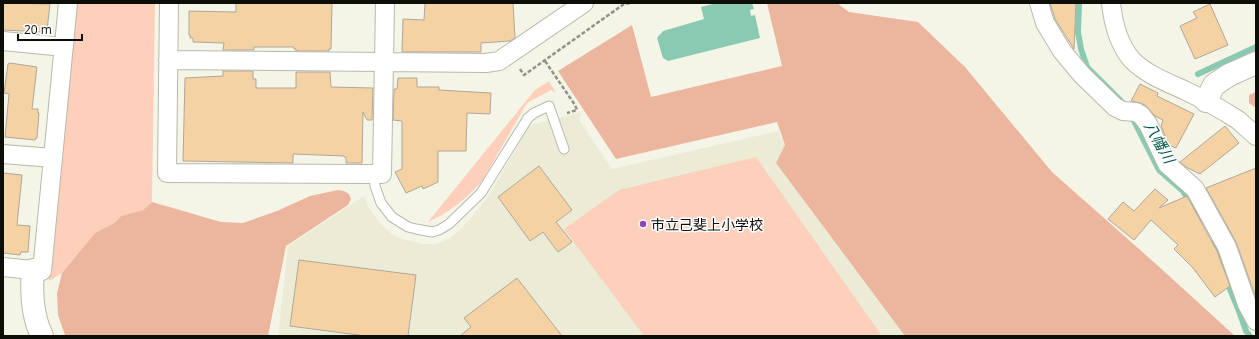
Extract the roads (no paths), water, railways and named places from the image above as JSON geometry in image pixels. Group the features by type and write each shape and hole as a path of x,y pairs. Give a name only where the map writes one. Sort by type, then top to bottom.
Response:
{"street":[{"path":"3,267 42,271 68,3"},
{"path":"169,3 167,173 374,174 382,174 385,3"},
{"path":"168,60 486,64 499,61 584,3"},
{"path":"1039,3 1045,24 1050,34 1082,75 1115,107 1136,112 1141,115 1148,124 1167,164 1195,189 1227,247 1247,304 1256,321"},
{"path":"1111,3 1116,29 1124,48 1131,58 1145,71 1206,101 1239,121 1256,136"},
{"path":"3,41 64,47"},
{"path":"1206,101 1214,85 1229,75 1256,63"},
{"path":"3,154 53,158"},
{"path":"33,270 31,292 36,317 42,336"}],"lane":[{"path":"374,174 375,186 380,203 392,217 408,227 432,232 449,224 482,193 523,125 534,113 549,106 564,149"}],"waterway":[{"name":"八幡川","path":"1079,3 1078,32 1081,49 1087,67 1127,107"},
{"path":"1198,74 1256,47"},
{"name":"八幡川","path":"1131,115 1159,170 1183,191 1195,209 1200,222"},
{"name":"八幡川","path":"1213,244 1223,261 1230,289 1246,331 1250,336"}],"place":[{"name":"市立己斐上小学校","path":"643,224"}]}
